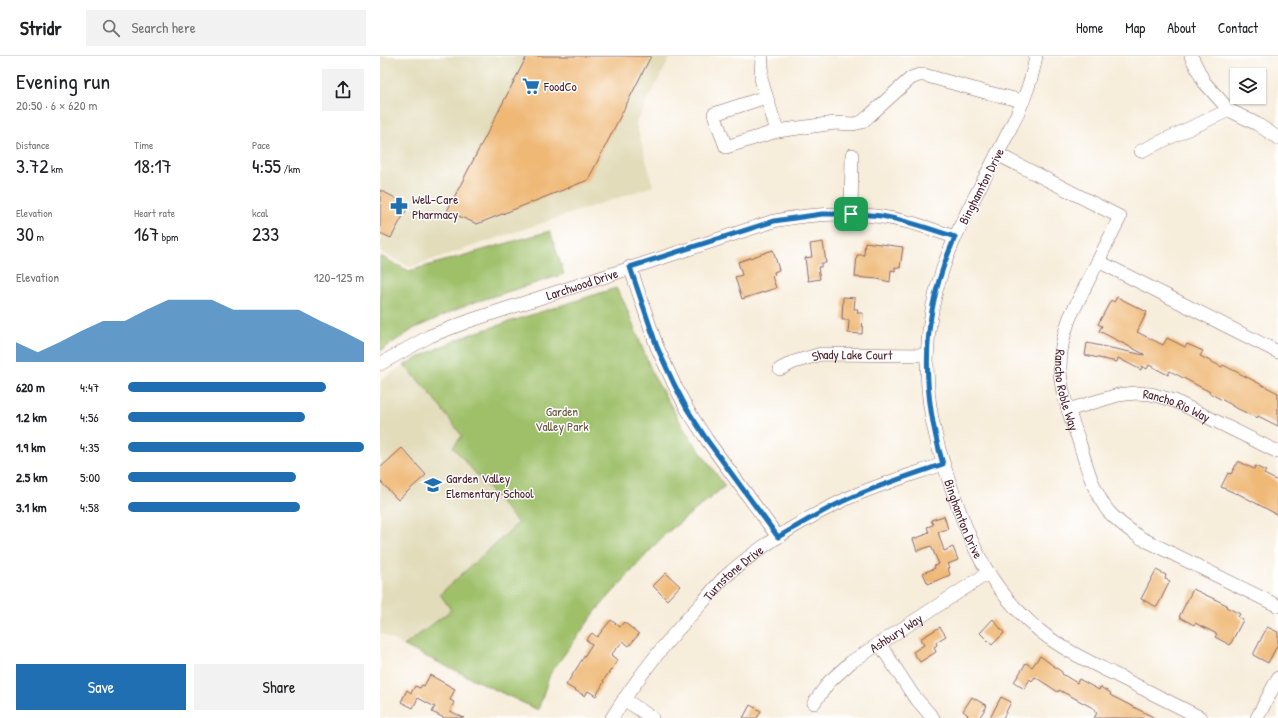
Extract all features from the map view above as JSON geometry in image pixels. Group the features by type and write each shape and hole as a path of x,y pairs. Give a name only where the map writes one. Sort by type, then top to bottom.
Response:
{"street":[{"path":"762,56 761,79 777,131"},
{"name":"Binghamton Drive","path":"1036,56 1023,101 955,237 943,269 934,300 929,332 928,387 932,419 943,464 971,541 988,573 1005,596 1022,615 1041,632 1077,655 1201,718"},
{"path":"1191,56 1204,82 1229,110 1257,124 1278,138"},
{"path":"766,96 714,114 726,147 777,131 835,123 853,124 862,122 911,78 919,75 924,75 1023,101"},
{"path":"1141,151 1229,110"},
{"name":"Rancho Roble Way","path":"997,154 1120,217 1070,317 1064,333 1061,350 1060,368 1062,385 1068,410 1092,481 1099,497 1120,524 1141,538 1278,606"},
{"path":"851,214 852,155"},
{"name":"Larchwood Drive","path":"380,364 430,336 469,321 774,221 822,214 880,216 909,222 955,237"},
{"path":"1098,261 1278,352"},
{"path":"630,267 657,347 687,409 707,440 778,537"},
{"name":"Shady Lake Court","path":"780,369 794,362 821,354 928,355"},
{"name":"Rancho Rio Way","path":"1068,410 1118,395 1135,393 1152,394 1175,401 1278,452"},
{"name":"Turnstone Drive","path":"612,718 638,678 664,645 726,577 778,537 815,515 847,499 880,485 943,464"},
{"name":"Ashbury Way","path":"814,703 822,690 851,662 988,573"},
{"path":"879,643 913,695 933,718"},
{"path":"1258,718 1278,678"},
{"path":"624,699 652,718"}],"shaded area":[{"path":"380,56 671,56 636,123 653,186 410,267 380,252"},
{"name":"Garden Valley Elementary School","path":"404,365 428,391 462,436 453,447 518,523 440,594 451,609 404,646 380,633 380,381"}],"green space":[{"path":"550,231 564,274 469,304 415,328 380,351 380,256 409,271"},
{"name":"Garden Valley Park","path":"616,288 625,304 653,375 686,432 725,486 663,536 596,611 550,674 538,710 404,646 451,610 440,594 518,523 453,447 462,436 428,391 404,365 440,347 471,334"}],"building":[{"path":"527,56 651,56 588,180 477,224 447,211"},
{"path":"380,190 409,205 391,238 380,233"},
{"path":"823,242 826,263 821,263 821,267 818,267 820,279 808,281 805,258 812,257 810,244"},
{"path":"865,242 903,247 900,268 895,267 895,271 891,270 890,282 878,279 855,277 857,255 864,255"},
{"path":"773,250 779,270 774,272 775,275 772,276 776,288 742,299 735,277 742,275 738,262"},
{"path":"843,297 855,298 854,309 858,309 857,313 863,313 862,334 848,333 849,320 842,320"},
{"path":"1117,297 1147,312 1137,332 1163,345 1167,338 1185,347 1187,344 1203,351 1200,356 1222,367 1223,365 1278,393 1278,426 1232,406 1209,393 1210,392 1170,371 1168,375 1149,365 1147,369 1142,366 1141,370 1118,358 1117,362 1085,355 1087,343 1144,355 1099,331 1102,326 1098,324 1111,300 1114,302"},
{"path":"402,448 426,475 398,500 380,481 380,468"},
{"path":"1238,461 1254,469 1255,466 1266,471 1264,474 1278,481 1278,515 1237,493 1221,487 1228,473 1231,474"},
{"path":"944,516 948,529 938,532 944,551 953,547 958,560 948,564 950,568 948,568 950,575 928,584 923,573 935,568 934,566 939,564 931,546 917,551 913,539 929,532 927,527 933,525 931,520"},
{"path":"1156,570 1166,575 1165,579 1170,581 1157,607 1141,599"},
{"path":"666,573 680,586 667,600 653,586"},
{"path":"1193,589 1227,605 1226,607 1240,614 1238,617 1243,620 1230,645 1215,637 1217,634 1179,617"},
{"path":"993,619 1004,633 992,645 980,633"},
{"path":"611,620 620,627 624,622 639,634 629,646 623,641 611,655 618,660 603,681 604,682 596,696 588,691 585,696 566,685 592,644 586,640 592,633 597,637"},
{"path":"940,627 946,636 936,642 937,645 934,647 936,652 920,662 913,652 924,645 920,639"},
{"path":"1267,627 1278,632 1278,644 1268,663 1253,655"},
{"path":"1040,656 1062,672 1062,674 1077,683 1079,679 1099,690 1100,687 1111,693 1110,695 1155,718 1094,718 1097,713 1094,711 1095,709 1059,690 1058,692 1035,677 1032,681 1030,679 1024,689 1014,682 1026,663 1032,667"},
{"path":"430,675 455,689 450,700 454,702 450,711 464,718 444,718 432,712 435,707 418,698 413,708 401,702 407,690 411,693 415,686 420,688 422,685 424,686"},
{"path":"972,697 987,706 979,718 966,718 968,715 963,711"},
{"path":"1001,697 1011,702 1003,718 990,718"},
{"path":"750,705 761,711 757,718 743,718"}],"place":[{"name":"FoodCo","path":"531,86"},
{"name":"Well-Care Pharmacy","path":"399,206"},
{"name":"Garden Valley Elementary School","path":"433,485"}],"route":[{"path":"822,214 851,214 880,216 909,222 955,237 943,269 934,300 929,332 928,387 936,440 943,464 880,485 847,499 815,515 778,537 707,440 687,409 657,347 630,267 774,221 822,214"}]}
